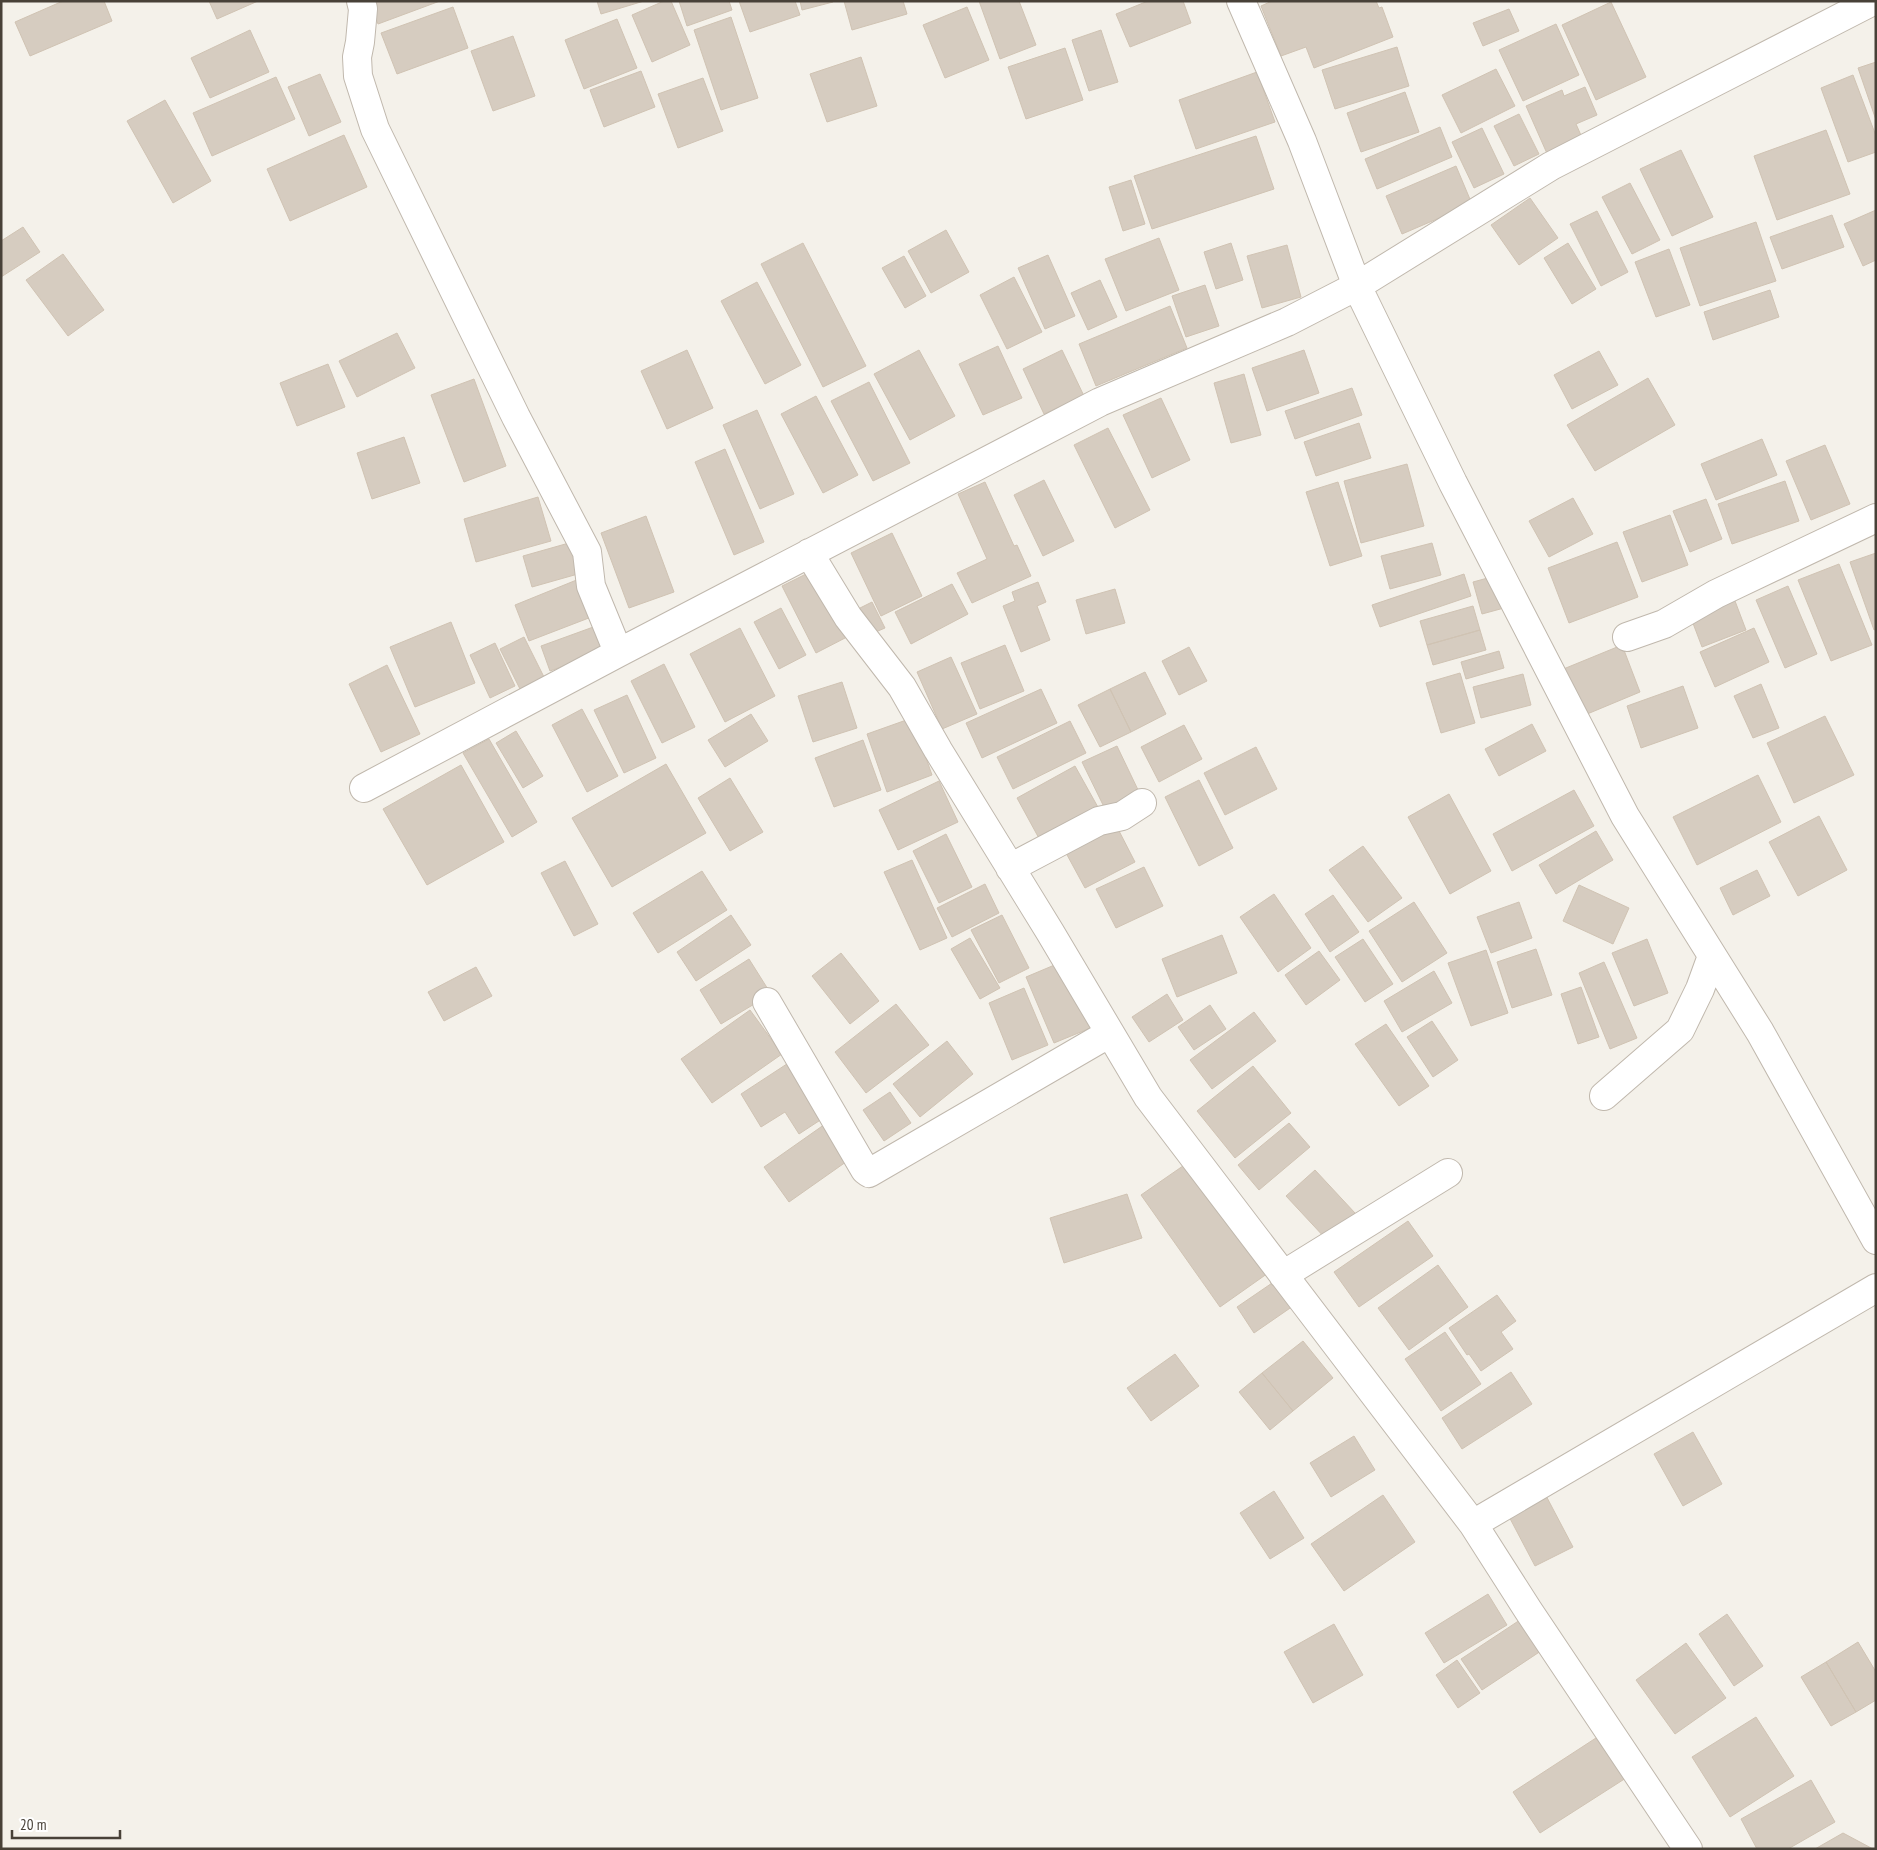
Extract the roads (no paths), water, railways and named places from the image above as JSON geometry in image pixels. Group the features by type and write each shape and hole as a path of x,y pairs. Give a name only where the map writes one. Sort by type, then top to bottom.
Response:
{"street":[{"path":"361,1 360,42 357,57 358,76 375,129 516,417 587,552 591,586 620,652"},
{"path":"1241,1 1302,141 1356,286 1453,483 1625,816 1760,1032 1876,1240"},
{"path":"364,788 620,652 1100,402 1287,322 1356,286 1551,166 1873,1"},
{"path":"1627,637 1664,624 1716,594 1876,518"},
{"path":"809,553 848,617 902,687 938,750 1148,1097 1473,1524 1528,1610 1688,1849"},
{"path":"1010,868 1082,829 1099,821 1122,816 1142,803"},
{"path":"1604,1096 1680,1030 1700,989 1712,956"},
{"path":"767,1002 865,1170 869,1173 1110,1033"},
{"path":"1283,1275 1448,1173"},
{"path":"1473,1524 1876,1288"}]}
